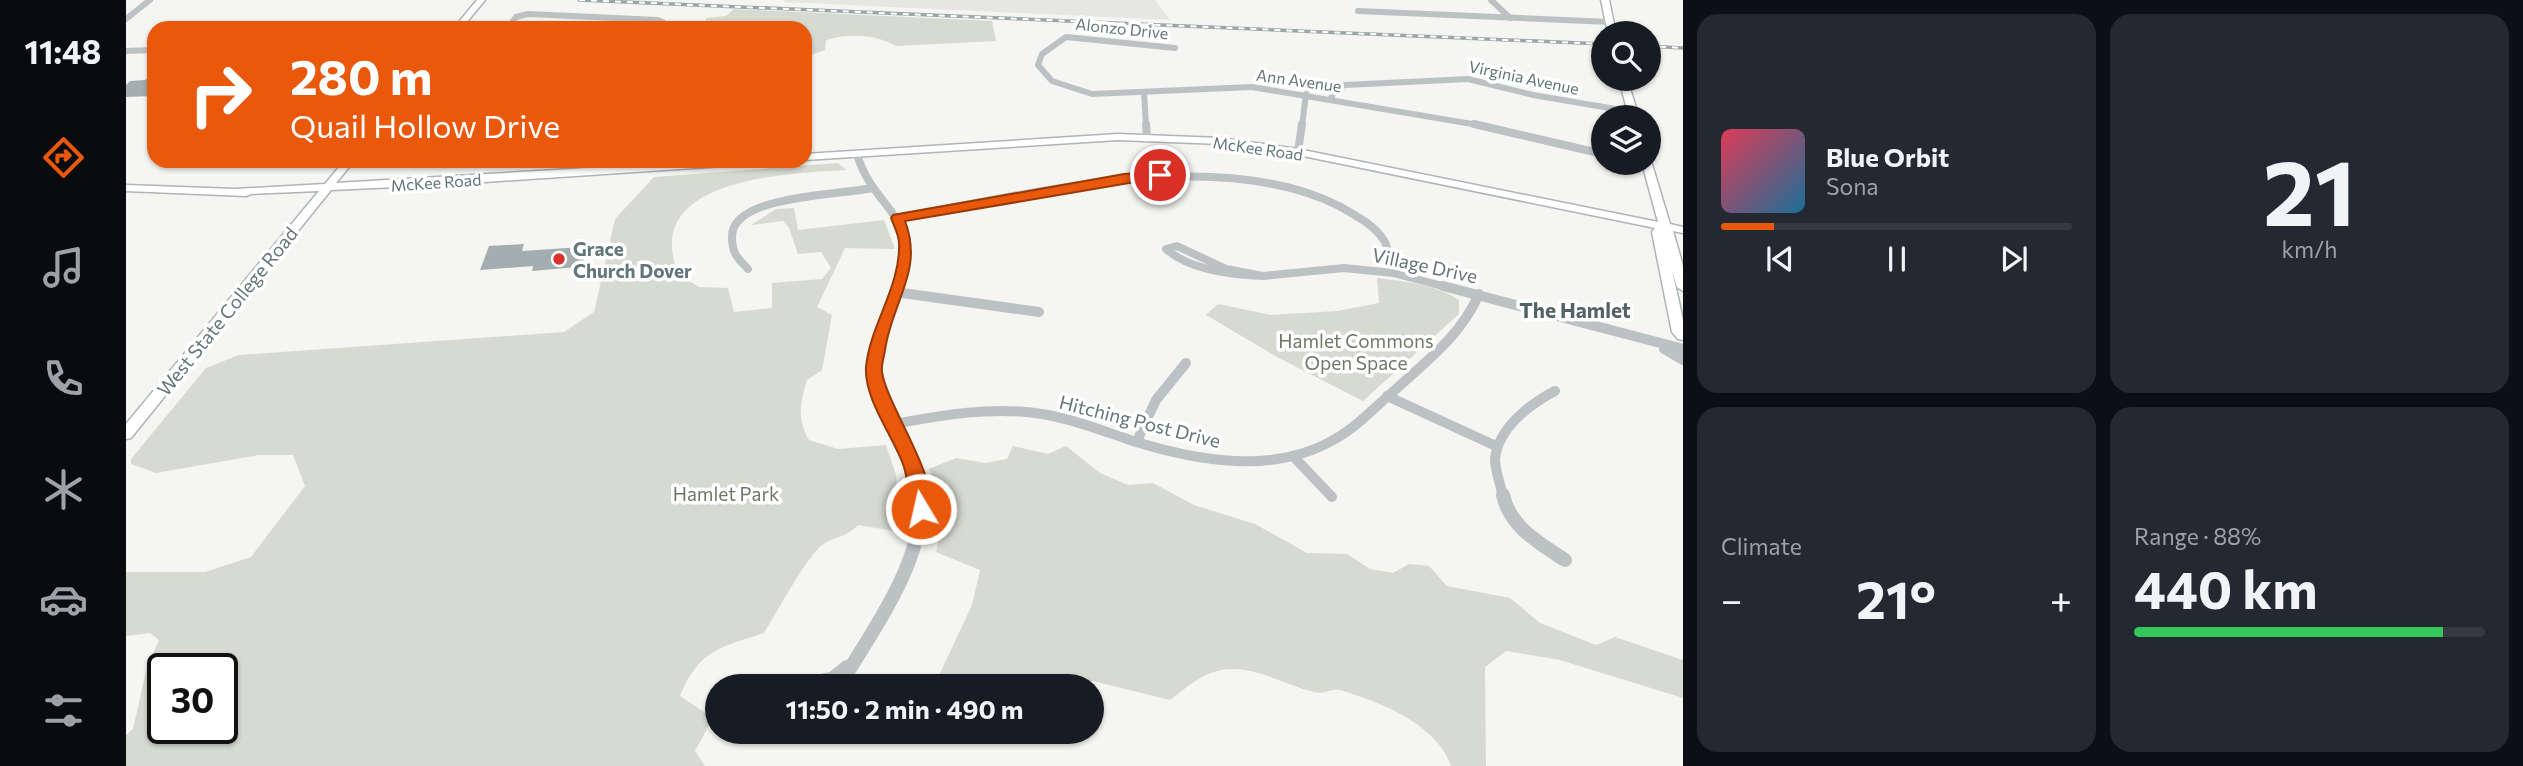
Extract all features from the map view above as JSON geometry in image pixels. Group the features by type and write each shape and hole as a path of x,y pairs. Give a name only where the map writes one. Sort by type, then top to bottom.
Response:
{"main road":[{"path":"464,21 481,0"},
{"path":"1605,0 1610,21"},
{"name":"McKee Road","path":"812,157 1057,140 1147,138 1220,141 1298,152 1683,230"},
{"name":"West State College Road","path":"126,434 344,168"},
{"name":"McKee Road","path":"126,188 313,191 644,168"},
{"path":"1650,175 1663,226 1678,243 1683,287"},
{"path":"1616,216 1659,211"},
{"path":"1663,226 1658,232 1679,332 1683,336"}],"street":[{"path":"126,19 150,0"},
{"path":"1491,0 1510,18"},
{"path":"1358,11 1591,21"},
{"path":"513,21 516,17 528,14 660,21"},
{"name":"Alonzo Drive","path":"1066,37 1111,44 1175,48"},
{"name":"Ann Avenue","path":"1066,37 1040,58 1039,69 1047,77 1064,86 1092,93 1231,86 1306,94 1495,128 1591,151"},
{"path":"126,51 147,50"},
{"name":"Virginia Avenue","path":"1331,98 1336,89 1345,85 1457,78 1591,106"},
{"path":"1144,92 1147,138"},
{"path":"1298,152 1306,94"},
{"path":"847,674 892,595 915,545 920,488 882,401 874,370 880,330 895,292 906,251 897,218 861,174 857,154"},
{"path":"897,218 1124,178 1160,175 1219,177 1294,191 1353,213 1386,239 1393,255 1393,273"},
{"path":"748,269 734,256 732,230 744,213 771,202 846,195 872,188"},
{"name":"Village Drive","path":"1263,276 1226,268 1177,246 1166,249 1171,255 1206,269 1232,275 1263,276 1345,268 1393,273 1683,349"},
{"path":"895,292 1039,312"},
{"name":"Hitching Post Drive","path":"894,424 955,413 1013,411 1061,418 1179,453 1226,461 1293,456 1341,435 1461,332 1471,316 1479,294"},
{"name":"Village Drive","path":"1577,320 1584,318 1683,343"},
{"path":"1636,338 1683,360"},
{"path":"1137,441 1156,400 1186,363"},
{"path":"1555,391 1535,401 1496,446 1497,475 1511,516 1531,538 1565,560"},
{"path":"1387,396 1496,446"},
{"path":"1293,456 1332,497"},
{"path":"838,674 855,661"}],"shaded area":[{"path":"1155,0 1170,20 784,2"}],"green space":[{"path":"734,9 992,21 996,41 896,46 871,37 843,36 826,40 825,50 812,55 812,21 706,21 706,18 726,16"},
{"name":"Hamlet Park","path":"838,163 846,170 799,173 742,182 716,191 694,203 678,220 672,242 677,274 699,287 728,288 734,312 772,308 772,283 822,279 831,268 821,252 798,254 789,228 783,221 751,225 776,209 794,208 798,230 884,220 895,249 845,248 817,307 832,315 822,370 807,380 801,410 809,440 838,449 886,445 896,475 900,532 858,525 846,534 825,543 801,571 764,633 713,652 695,668 680,696 705,713 705,733 695,751 705,766 126,766 126,735 133,729 147,667 147,744 238,744 238,653 153,653 159,640 150,633 126,636 126,572 205,572 251,557 305,486 293,455 259,455 156,473 131,464 131,459 206,368 239,355 564,332 594,312 615,219 654,177 772,168 812,168 812,165"},
{"name":"Hamlet Commons Open Space","path":"1377,278 1420,284 1441,291 1459,300 1459,314 1363,401 1277,357 1206,315 1218,304 1271,315 1337,311 1379,303"},
{"path":"1013,446 1048,454 1066,446 1100,473 1128,485 1153,483 1194,505 1255,524 1307,553 1347,554 1370,569 1393,573 1409,564 1429,566 1447,586 1510,598 1540,623 1596,645 1615,637 1683,660 1683,698 1560,660 1506,651 1485,667 1486,766 1451,766 1444,751 1433,738 1389,708 1340,690 1321,693 1302,689 1257,672 1221,670 1194,682 1170,700 1104,684 1104,674 940,674 972,605 980,570 936,552 947,506 929,469 956,458 986,463 1007,459"}],"building":[{"path":"147,78 147,96 126,97 126,85 130,81"},
{"name":"Grace Church Dover","path":"524,244 522,251 582,247 581,251 585,250 583,262 578,267 532,271 533,266 480,270 489,246"}],"railway":[{"path":"579,0 1591,43"},
{"path":"1661,47 1683,48"}],"place":[{"name":"Grace Church Dover","path":"559,259"}],"district":[{"name":"The Hamlet","path":"1575,309"}],"route":[{"path":"921,509 920,488 905,444 882,401 874,370 880,330 905,265 906,241 897,218 1124,178 1160,175"}]}
